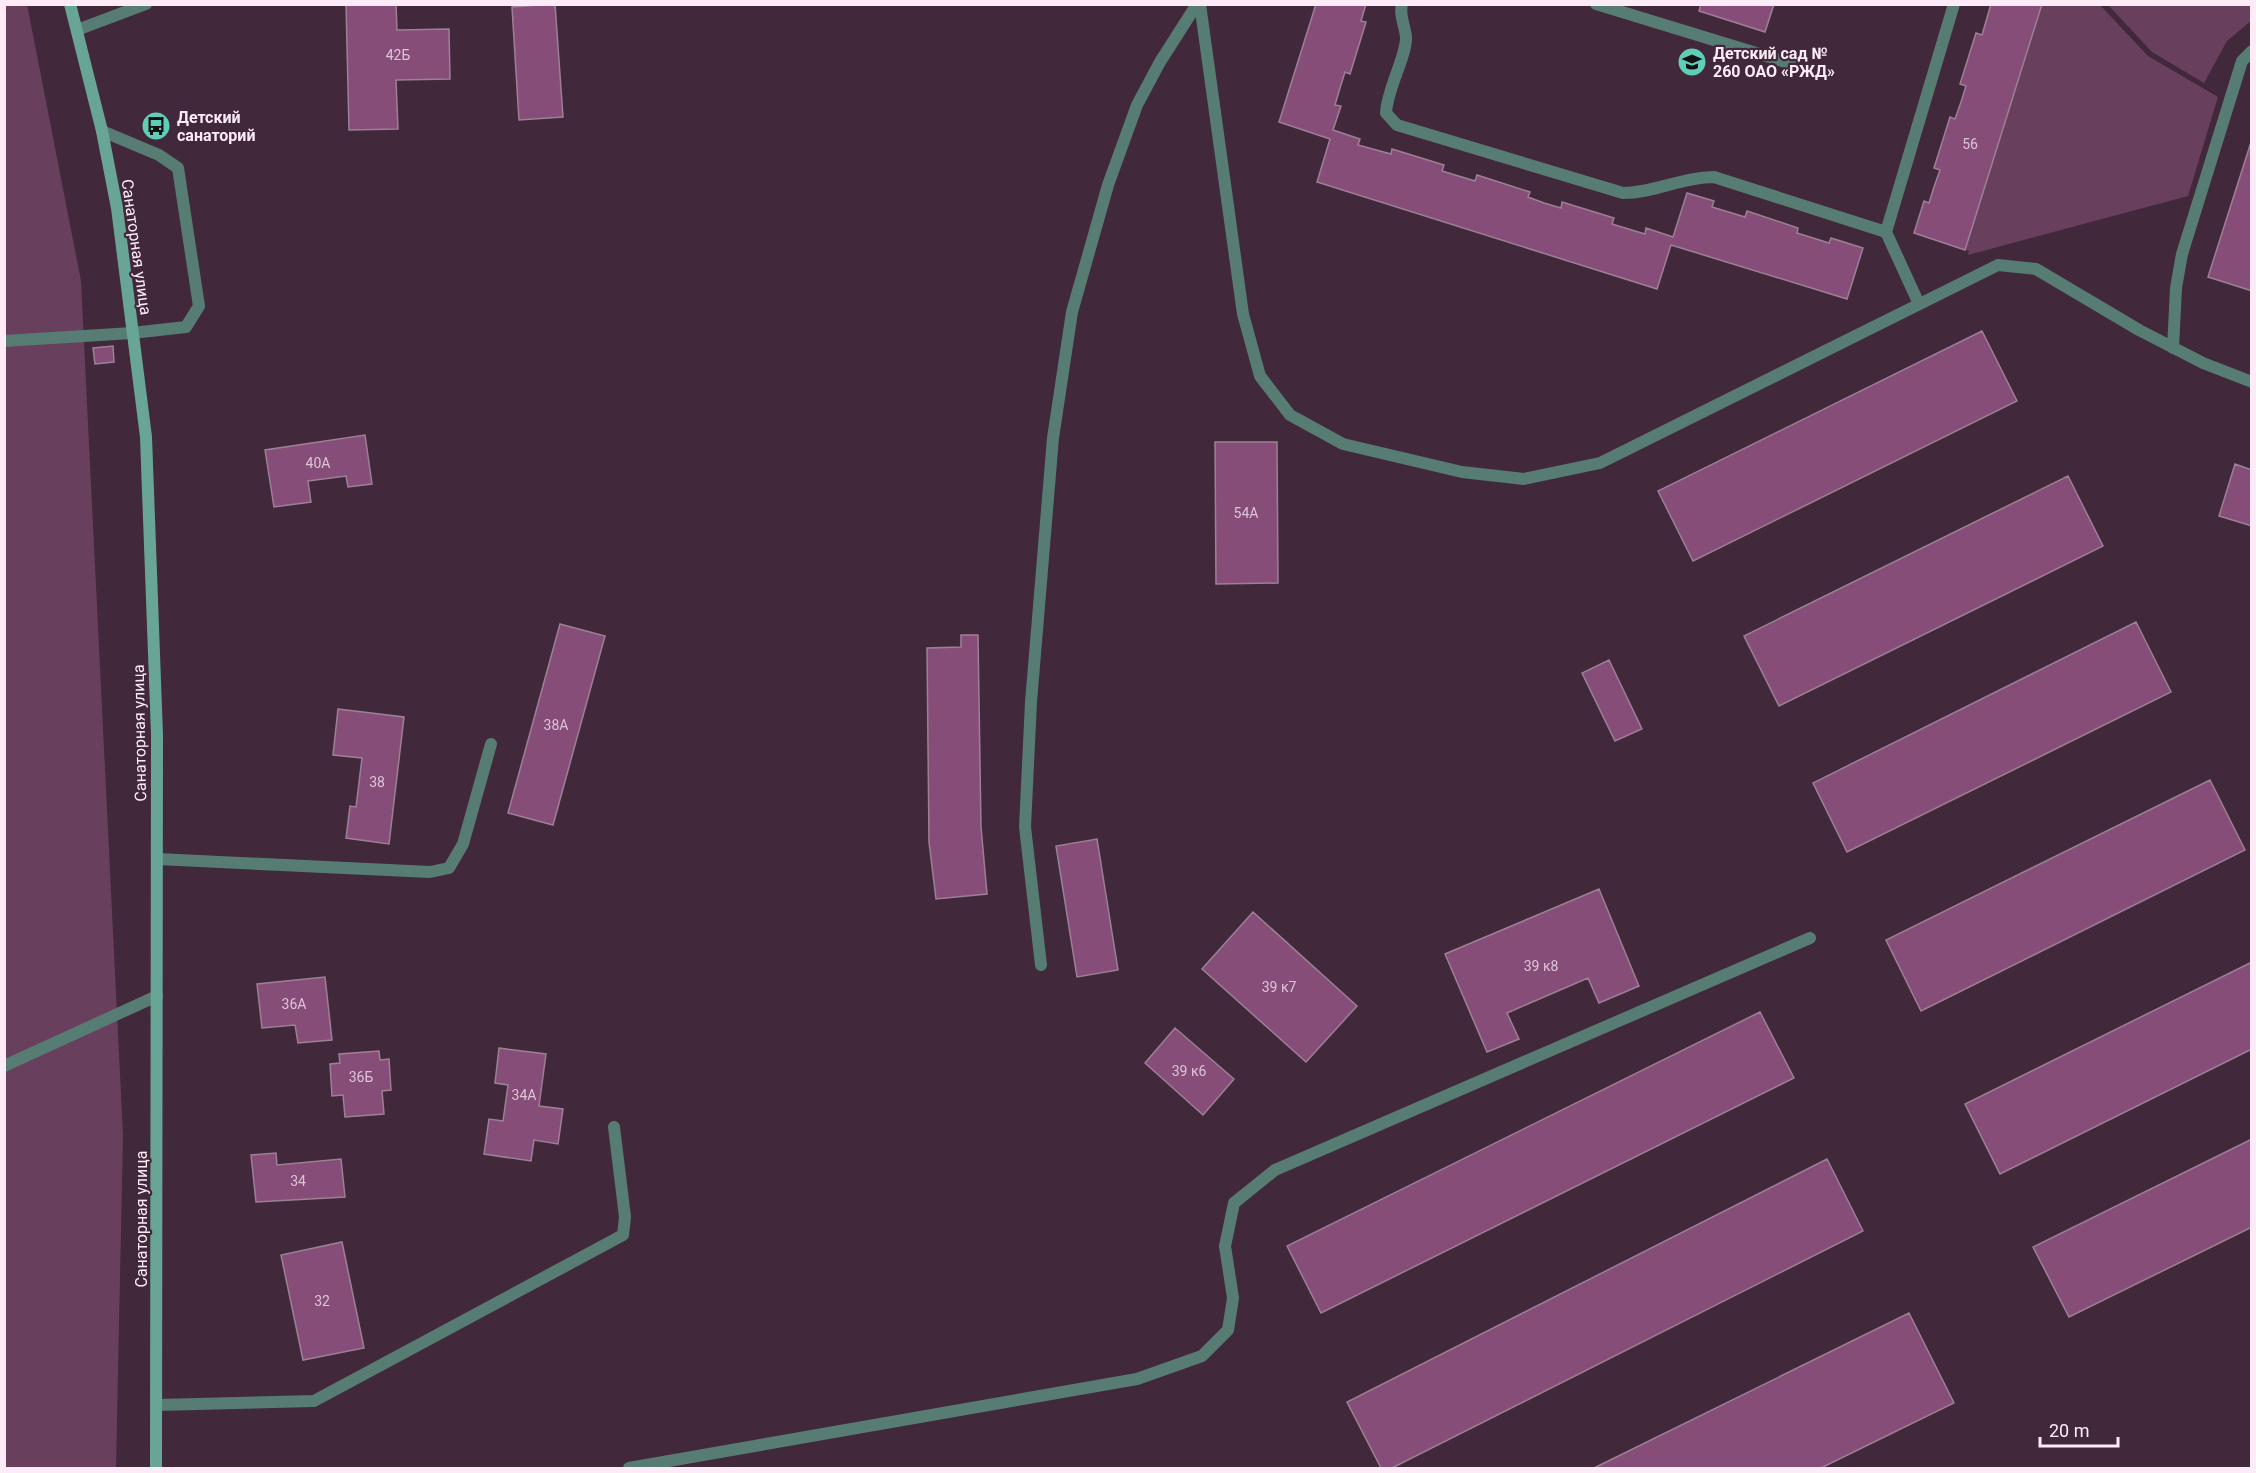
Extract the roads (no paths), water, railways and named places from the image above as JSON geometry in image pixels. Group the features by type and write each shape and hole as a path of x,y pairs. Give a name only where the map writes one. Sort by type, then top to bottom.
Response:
{"main road":[{"name":"Санаторная улица","path":"70,4 102,131 117,208 146,437 157,735 158,1406 156,1468"}],"street":[{"path":"77,30 146,4"},
{"path":"1199,4 1244,314 1260,376 1290,415 1343,444 1462,472 1524,479 1600,464 1998,265 2016,265 2036,269 2173,348 2252,382"},
{"path":"1041,965 1025,827 1026,804 1031,702 1053,438 1072,312 1108,186 1137,105 1160,62 1199,4"},
{"path":"1402,4 1400,10 1406,38 1387,99 1386,113 1397,124 1623,194 1641,193 1696,177 1714,177 1886,232"},
{"path":"1596,4 1792,64"},
{"path":"1919,304 1886,232 1954,4"},
{"path":"2173,348 2176,288 2182,254 2242,61 2252,51"},
{"path":"4,341 132,333 186,327 199,306 178,168 159,155 102,131"},
{"path":"157,859 430,872 449,867 463,844 491,744"},
{"path":"629,1468 658,1466 1137,1379 1202,1356 1228,1330 1233,1298 1225,1246 1234,1203 1275,1170 1810,938"},
{"path":"4,1066 157,996"},
{"path":"158,1406 314,1401 623,1235 625,1217 614,1127"}],"place":[{"name":"Детский сад № 260 ОАО «РЖД»","path":"1692,62"},
{"name":"Детский санаторий","path":"156,126"}]}
